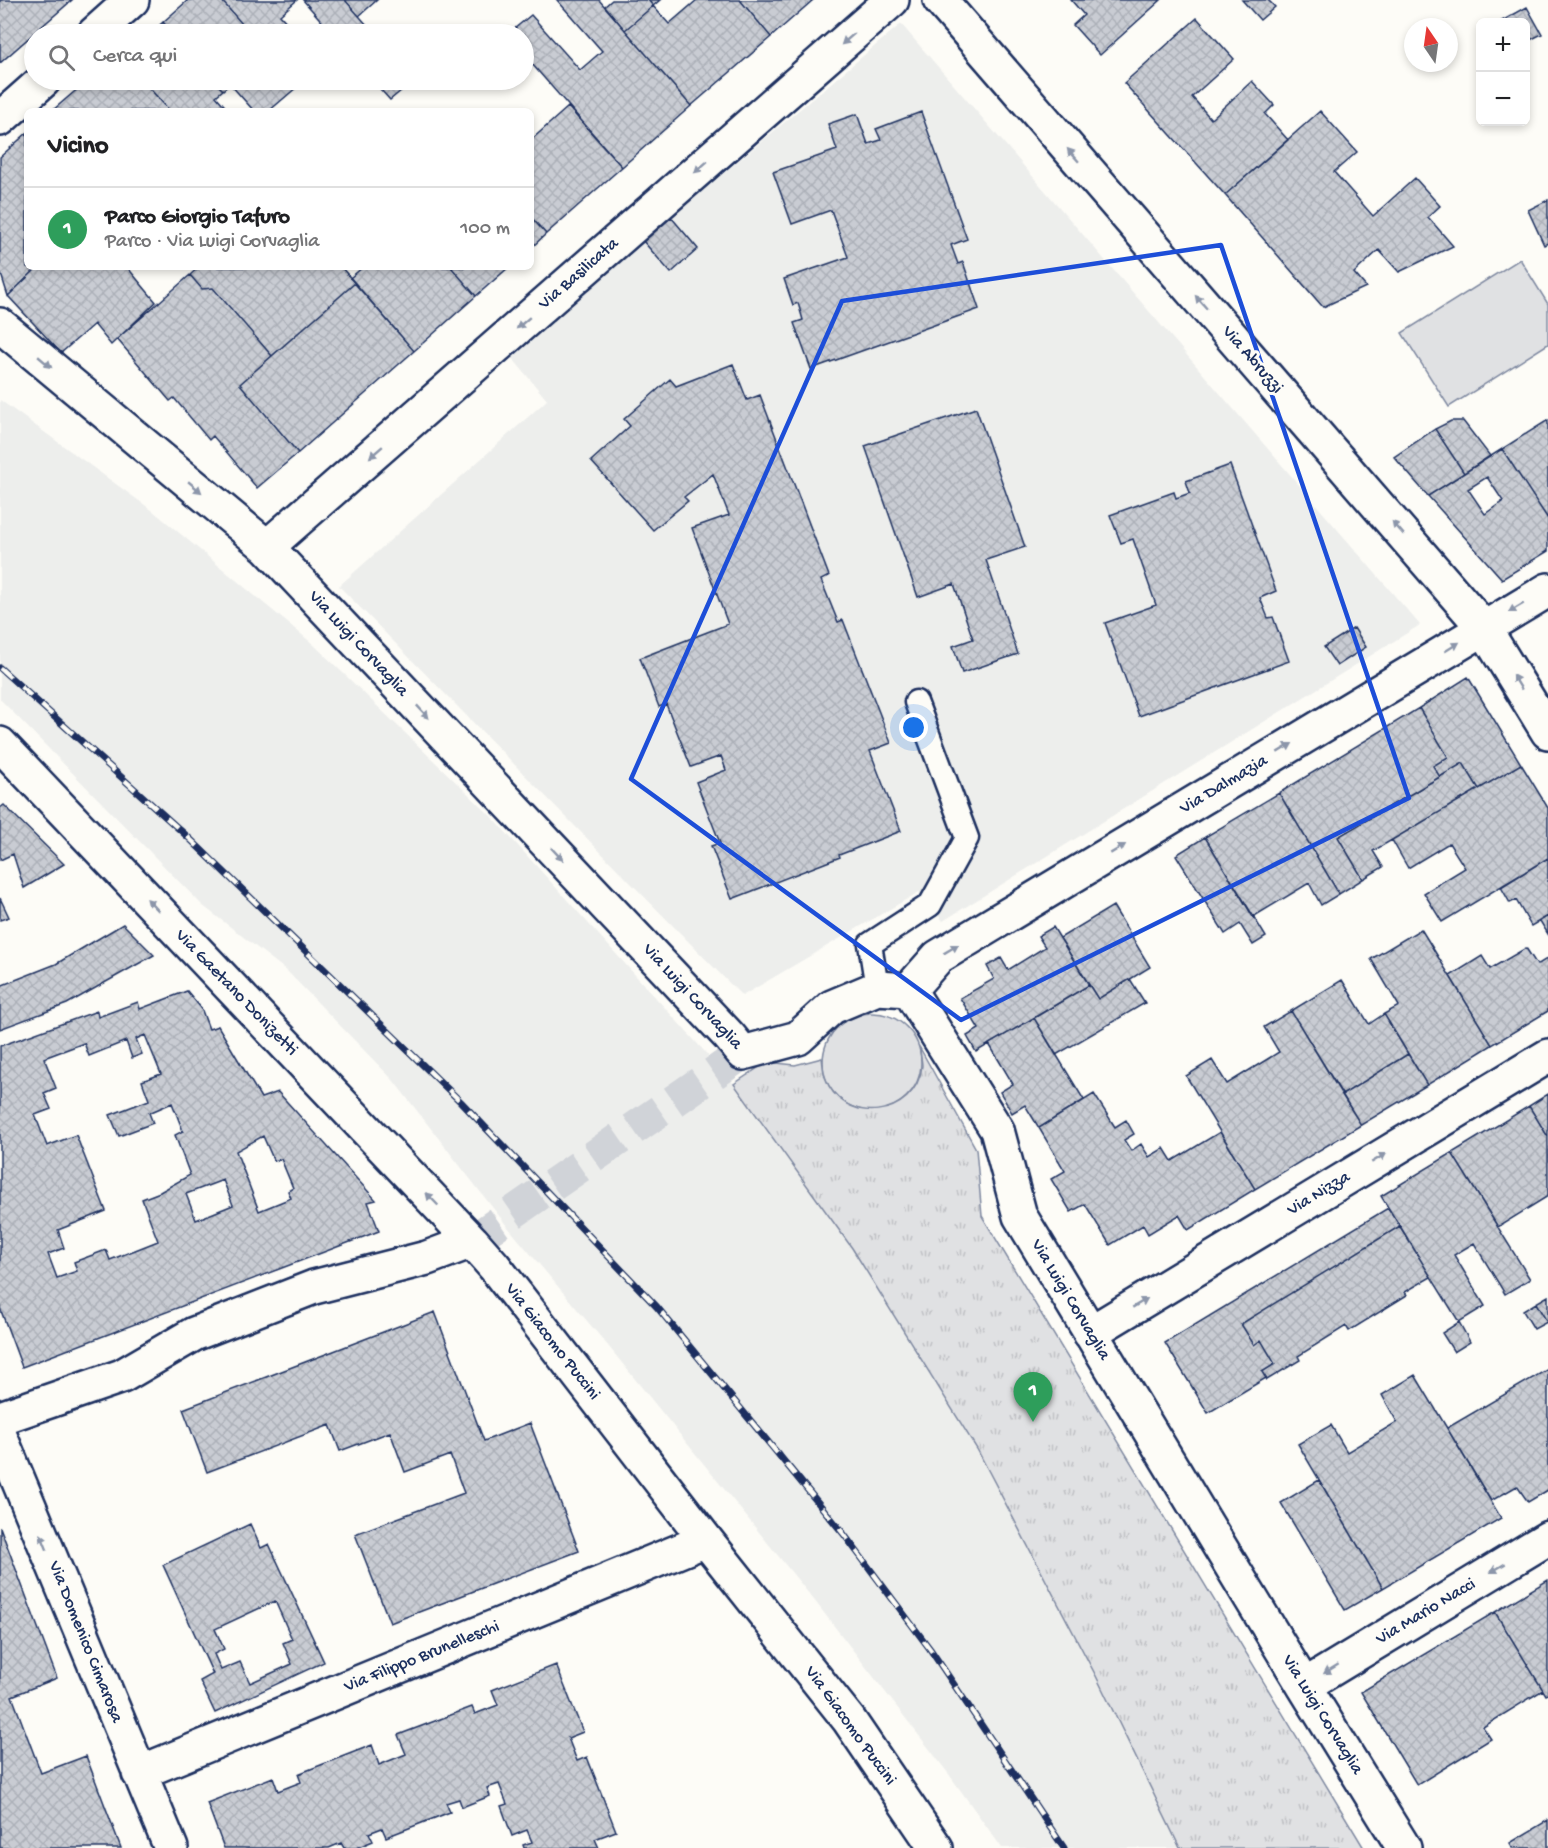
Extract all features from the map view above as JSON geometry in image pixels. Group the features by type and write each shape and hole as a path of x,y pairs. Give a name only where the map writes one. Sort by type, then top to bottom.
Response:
{"street":[{"path":"105,24 132,0"},
{"name":"Via Basilicata","path":"267,547 891,0"},
{"name":"Via Abruzzi","path":"940,0 1484,627 1548,732"},
{"path":"0,119 33,90"},
{"name":"Via Luigi Corvaglia","path":"0,325 267,547 743,1053 798,1038 832,1007 877,988 909,990 997,1130 1020,1216 1404,1848"},
{"name":"Via Dalmazia","path":"909,990 938,957 1548,590"},
{"name":"Via Gaetano Donizetti","path":"0,744 472,1241"},
{"name":"Via Nizza","path":"1090,1333 1548,1056"},
{"path":"0,1418 122,1376 194,1334 314,1287 427,1258 472,1241"},
{"name":"Via Giacomo Puccini","path":"472,1241 849,1720 936,1848"},
{"name":"Via Domenico Cimarosa","path":"0,1436 171,1848"},
{"name":"Via Mario Nacci","path":"1304,1686 1548,1538"},
{"name":"Via Filippo Brunelleschi","path":"140,1773 706,1540"}],"lane":[{"path":"877,988 870,944 930,905 967,838 916,702"}],"highlighted area":[{"path":"1221,245 1409,798 961,1020 631,779 842,301"}],"shaded area":[{"path":"901,24 1420,625 943,921 919,892 742,996 339,586 547,400 509,354"},
{"path":"0,400 153,511 313,644 491,816 734,1084 852,1248 977,1449 1096,1676 1180,1848 1002,1848 948,1773 814,1600 609,1347 507,1226 393,1080 287,971 202,905 0,699"}],"green space":[{"path":"1520,259 1548,304 1548,344 1449,407 1402,333"},
{"path":"872,1013 891,1017 907,1027 917,1043 921,1062 917,1081 907,1097 891,1107 872,1111 853,1107 837,1097 827,1081 823,1062 827,1043 837,1027 853,1017"},
{"path":"920,1048 976,1149 982,1216 1364,1848 1180,1848 1096,1676 977,1449 852,1248 734,1084 767,1062 795,1065 822,1058 825,1077 834,1093 846,1104 862,1109 878,1110 893,1106 907,1097 917,1084 922,1066"}],"building":[{"path":"0,0 72,0 45,24 24,24 24,42 0,63"},
{"path":"221,0 242,24 165,24 163,22 187,1"},
{"path":"221,0 297,0 280,15 288,24 242,24"},
{"path":"303,0 345,0 366,24 324,24"},
{"path":"345,0 377,0 359,16"},
{"path":"557,0 599,0 691,106 622,167 534,66 534,24 520,24 531,15 580,70 602,51"},
{"path":"612,0 648,0 653,6 625,30 605,6"},
{"path":"648,0 660,0 653,6"},
{"path":"697,0 740,0 771,37 691,106 625,30 653,6 669,24"},
{"path":"740,0 813,0 771,37"},
{"path":"1071,0 1161,0 1100,55 1073,25 1084,15"},
{"path":"1242,0 1268,0 1275,7 1260,20"},
{"path":"1527,7 1542,34 1530,40 1530,18 1507,18"},
{"path":"1197,18 1234,59 1192,97 1211,119 1252,81 1274,105 1265,114 1288,140 1225,195 1124,83"},
{"path":"76,90 151,90 167,108 55,108"},
{"path":"151,90 223,90 216,96 226,108 167,108"},
{"path":"235,90 294,90 272,108 251,108"},
{"path":"381,90 402,90 390,100"},
{"path":"568,107 622,167 546,234 534,220 534,137"},
{"path":"1320,111 1357,152 1334,172 1373,216 1415,178 1440,206 1428,217 1453,246 1399,272 1379,250 1354,273 1366,287 1323,307 1225,195"},
{"path":"921,112 967,239 951,245 958,264 963,262 979,309 811,369 794,323 803,320 798,303 793,305 784,279 848,257 831,210 792,224 773,172 837,150 828,124 857,114 868,144 881,140 876,129"},
{"path":"24,136 24,270 35,270 8,296 0,271 0,157"},
{"path":"1548,200 1548,243 1544,245 1528,210"},
{"path":"671,217 698,249 671,273 643,241"},
{"path":"534,220 546,234 534,245"},
{"path":"35,270 129,270 156,302 111,345 94,324 61,353 8,296"},
{"path":"196,270 344,270 355,283 272,356 213,288 202,289 190,275"},
{"path":"359,270 454,270 476,296 414,351 350,278"},
{"path":"454,270 506,270 476,296"},
{"path":"190,275 202,289 213,288 272,356 240,384 298,453 257,488 213,436 209,440 174,398 170,401 117,339"},
{"path":"355,283 414,351 298,453 240,384"},
{"path":"733,364 747,400 760,395 829,576 821,580 838,622 843,620 891,743 870,751 901,831 732,899 711,846 720,843 696,782 726,770 721,756 691,767 666,704 659,707 640,658 728,624 692,528 729,515 713,474 684,497 688,501 653,530 591,461 630,426 624,419 670,379 676,386"},
{"path":"976,408 1025,547 986,560 1018,654 962,673 953,646 973,639 954,584 918,597 865,446"},
{"path":"1548,420 1548,519 1502,449"},
{"path":"1451,421 1463,421 1490,456 1464,473 1435,429"},
{"path":"1435,429 1464,473 1428,496 1394,457"},
{"path":"1502,449 1548,519 1548,551 1502,579 1428,496","holes":["1487,477 1503,501 1485,514 1468,489"]},
{"path":"1230,465 1276,591 1260,598 1268,618 1273,617 1289,661 1139,716 1105,623 1156,605 1133,539 1121,543 1110,515 1174,492 1176,498 1190,493 1186,481"},
{"path":"1354,628 1366,647 1337,666 1324,647"},
{"path":"1468,677 1521,764 1479,789 1463,763 1440,777 1433,766 1448,757 1419,708"},
{"path":"1419,708 1448,757 1433,766 1440,777 1338,837 1363,879 1339,894 1279,793"},
{"path":"1463,763 1479,789 1373,851 1383,867 1363,879 1338,837"},
{"path":"1521,764 1548,808 1548,858 1442,922 1424,893 1465,868 1449,843 1408,868 1392,840"},
{"path":"1279,793 1339,894 1321,905 1309,883 1253,917 1205,837"},
{"path":"4,805 64,864 24,888 13,854 0,860 0,808"},
{"path":"1205,837 1266,937 1253,945 1240,924 1225,934 1176,855"},
{"path":"1548,858 1548,916 1531,926 1516,900 1510,903 1501,887"},
{"path":"0,898 9,917 0,920"},
{"path":"1113,906 1150,967 1098,999 1060,938"},
{"path":"1548,916 1548,934 1540,921"},
{"path":"123,924 154,955 67,1004 0,1029 0,986 56,964"},
{"path":"1053,927 1089,985 976,1052 967,1036 979,1029 960,998 994,979 987,966 1001,958 1008,970 1045,947 1038,936"},
{"path":"1421,929 1492,1045 1427,1085 1384,1014 1399,1006 1371,959"},
{"path":"1526,948 1537,965 1548,958 1548,1011 1492,1045 1450,976 1482,956 1490,969"},
{"path":"1130,979 1145,1003 1056,1055 1034,1018 1089,985 1098,999"},
{"path":"1342,980 1369,1024 1384,1014 1408,1054 1342,1095 1291,1011"},
{"path":"187,991 201,1008 209,1029 218,1026 261,1098 278,1092 376,1200 368,1202 379,1231 22,1367 0,1308 0,1046 97,1011 98,1017 138,1002 140,1009","holes":["145,1035 161,1074 142,1081 149,1100 110,1115 119,1136 153,1123 149,1113 172,1103 183,1131 175,1135 190,1175 142,1199 158,1241 110,1260 106,1250 74,1262 77,1271 57,1278 48,1254 64,1248 58,1230 106,1211 76,1135 47,1146 35,1115 51,1109 44,1093 56,1088 44,1058 84,1043 89,1056 126,1041 132,1058 142,1054 136,1039","263,1136 274,1161 281,1159 293,1188 288,1191 291,1198 259,1211 236,1151","223,1180 233,1205 196,1220 186,1194"]},
{"path":"1291,1011 1361,1125 1255,1189 1186,1076 1212,1060 1227,1084 1279,1052 1264,1027"},
{"path":"1034,1018 1084,1100 1039,1128 1025,1105 1012,1113 1000,1092 1013,1084 989,1044"},
{"path":"1408,1054 1427,1085 1361,1125 1342,1095"},
{"path":"1094,1094 1115,1127 1126,1120 1134,1134 1124,1140 1131,1151 1141,1144 1149,1157 1164,1148 1172,1161 1220,1132 1255,1189 1188,1230 1179,1215 1148,1234 1143,1225 1110,1245 1085,1204 1071,1212 1051,1179 1065,1171 1039,1128"},
{"path":"1548,1094 1548,1137 1529,1106"},
{"path":"1529,1106 1548,1137 1548,1196 1498,1227 1452,1153"},
{"path":"1452,1153 1530,1279 1505,1294 1474,1243 1454,1255 1485,1306 1459,1322 1381,1196"},
{"path":"1388,1208 1400,1226 1241,1324 1254,1345 1261,1340 1275,1364 1262,1372 1266,1378 1208,1413 1165,1343"},
{"path":"1400,1226 1431,1277 1405,1292 1407,1295 1349,1331 1346,1326 1298,1356 1300,1360 1267,1380 1262,1372 1275,1364 1261,1340 1254,1345 1241,1324"},
{"path":"1548,1296 1548,1321 1547,1322 1536,1303"},
{"path":"1536,1303 1547,1322 1534,1329 1523,1311"},
{"path":"435,1312 484,1441 530,1423 579,1551 390,1623 355,1534 464,1493 450,1455 405,1472 390,1432 340,1451 330,1425 207,1472 183,1409"},
{"path":"1459,1322 1470,1342 1454,1352 1442,1333"},
{"path":"1548,1369 1548,1490 1528,1502 1517,1486 1491,1501 1447,1428"},
{"path":"1415,1375 1501,1518 1383,1588 1298,1444 1331,1425 1347,1452 1397,1422 1382,1395"},
{"path":"1319,1480 1383,1588 1345,1610 1281,1503"},
{"path":"250,1524 261,1548 269,1544 324,1662 215,1713 200,1681 213,1674 163,1565","holes":["275,1601 292,1639 283,1643 292,1664 250,1683 240,1662 221,1670 214,1654 224,1649 215,1629"]},
{"path":"0,1527 57,1678 12,1696 41,1773 86,1756 121,1848 0,1848"},
{"path":"1548,1580 1548,1694 1546,1695 1495,1612"},
{"path":"1495,1612 1543,1690 1483,1727 1491,1739 1417,1785 1361,1692"},
{"path":"556,1665 583,1732 568,1738 577,1761 587,1757 616,1831 595,1839 599,1848 524,1848 523,1845 532,1842 527,1830 512,1836 501,1806 507,1804 499,1784 487,1788 490,1796 462,1807 459,1799 446,1803 450,1812 386,1837 382,1828 369,1833 373,1841 356,1848 344,1848 341,1843 329,1848 224,1848 207,1803 273,1777 278,1791 301,1782 298,1774 372,1745 379,1765 406,1754 398,1735 472,1707 475,1714 498,1705 492,1690"},
{"path":"1548,1820 1548,1848 1513,1848 1510,1843"}],"tunnel":[{"path":"472,1241 743,1053"}],"railway":[{"path":"0,668 189,838 461,1102 657,1307 843,1533 930,1649 1064,1848"}],"place":[{"name":"Parco Giorgio Tafuro","path":"1033,1422"}]}
